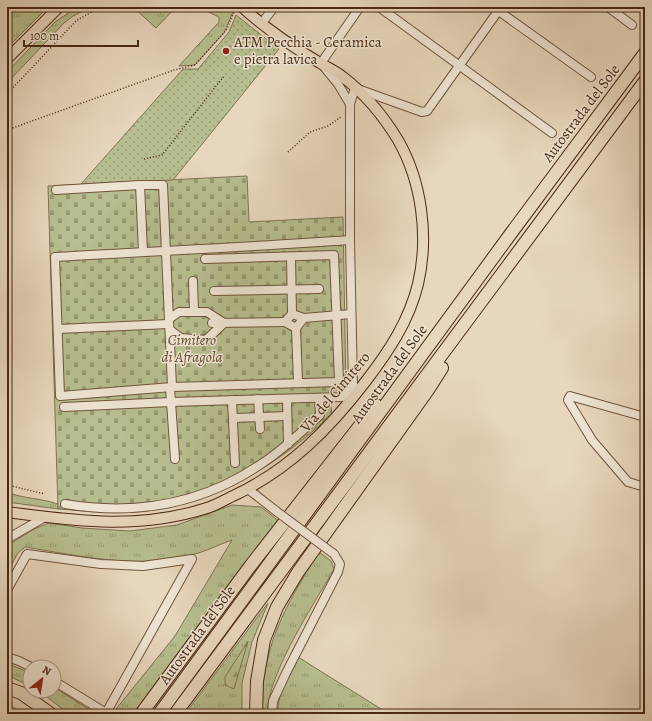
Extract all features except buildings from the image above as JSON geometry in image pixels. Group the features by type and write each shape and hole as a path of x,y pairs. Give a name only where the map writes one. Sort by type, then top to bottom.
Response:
{"highway":[{"name":"Autostrada del Sole","path":"159,714 645,53"},
{"name":"Autostrada del Sole","path":"175,714 645,81"},
{"path":"141,714 250,565 512,232"},
{"path":"256,714 257,681 264,640 277,607 306,560 428,390 482,301"},
{"path":"7,688 21,693 51,714"},
{"path":"7,696 17,700 38,714"}],"main road":[{"path":"7,59 59,7"},
{"path":"51,15 63,7"},
{"name":"Via del Cimitero","path":"7,512 100,523 137,521 184,514 210,507 248,489 280,469 300,454 322,434 353,399 388,351 411,306 418,284 423,248 422,222 417,188 410,166 398,141 386,122 343,77 262,23 242,7"}],"street":[{"path":"262,23 274,7"},
{"path":"350,107 338,84 321,63 360,7"},
{"path":"379,7 552,133"},
{"path":"608,7 632,25"},
{"path":"355,88 422,112 427,111 497,8 591,77"},
{"name":"Via del Cimitero","path":"319,398 343,397 353,385 350,240 350,107 355,88"},
{"path":"140,185 143,252"},
{"path":"56,190 163,185 171,402 175,460"},
{"path":"205,259 334,255 340,382 298,382 171,388 60,396 54,257 350,240"},
{"path":"285,322 292,314 291,257"},
{"path":"192,280 194,312"},
{"path":"214,291 292,288 319,289"},
{"path":"58,329 169,324 179,312 206,312 224,323"},
{"path":"292,314 304,318 351,314"},
{"path":"298,382 296,328 304,318"},
{"path":"212,323 285,322 296,328"},
{"path":"169,324 181,338 206,340 224,323"},
{"path":"645,417 570,396 568,400 592,440 628,482 645,487"},
{"path":"64,407 171,402 319,398 320,415 288,444 246,474 220,488 191,498 141,508 111,509 65,504"},
{"path":"258,399 260,429"},
{"path":"287,399 288,444"},
{"path":"232,400 235,464"},
{"path":"233,418 287,416"},
{"path":"248,489 334,554 340,564 338,572 286,672 273,701 272,714"},
{"path":"7,539 44,517"},
{"path":"7,590 27,554 101,564 143,566 192,559 106,713 62,686"},
{"path":"7,657 22,662"}],"path":[{"path":"7,94 76,21 100,7"},
{"path":"212,7 225,10 231,7"},
{"path":"7,130 174,70 195,65 227,28 236,7"},
{"path":"144,159 162,155 224,76"},
{"path":"288,152 310,132 328,126 350,107"},
{"path":"7,485 45,494"}],"green space":[{"path":"10,7 48,7 7,48 7,10"},
{"path":"77,7 91,7 73,16 64,23 7,83 7,72 55,22"},
{"path":"133,7 176,7 156,28"},
{"path":"198,7 225,7 233,12 224,33 195,65 179,66 219,22 219,17"},
{"path":"236,15 279,49 173,180 81,184 183,69 198,69 229,32"},
{"name":"Cimitero di Afragola","path":"247,176 249,222 343,217 346,390 329,391 332,414 312,432 269,464 247,478 224,489 199,499 147,511 114,513 58,509 48,186"},
{"path":"7,492 58,504 58,509 7,502"},
{"path":"232,505 261,507 280,522 134,714 112,714 175,636 232,540 195,554 174,559 153,561 110,560 25,547 18,553 7,573 7,548 10,544 34,529 49,523 82,528 130,531 177,525"},
{"path":"319,552 331,561 334,569 304,620 283,660 269,698 267,714 261,714 262,690 266,668 277,628 295,591"},
{"path":"268,603 252,642 242,683 242,714 185,714"},
{"path":"248,641 234,689 225,685 225,677"},
{"path":"298,657 389,714 277,714 280,694"},
{"path":"7,663 22,670 22,682 7,675"},
{"path":"62,692 96,714 69,714 49,699 62,699"},
{"path":"8,704 25,714 7,714"}],"place":[{"name":"ATM Pecchia - Ceramica e pietra lavica","path":"226,51"}]}
